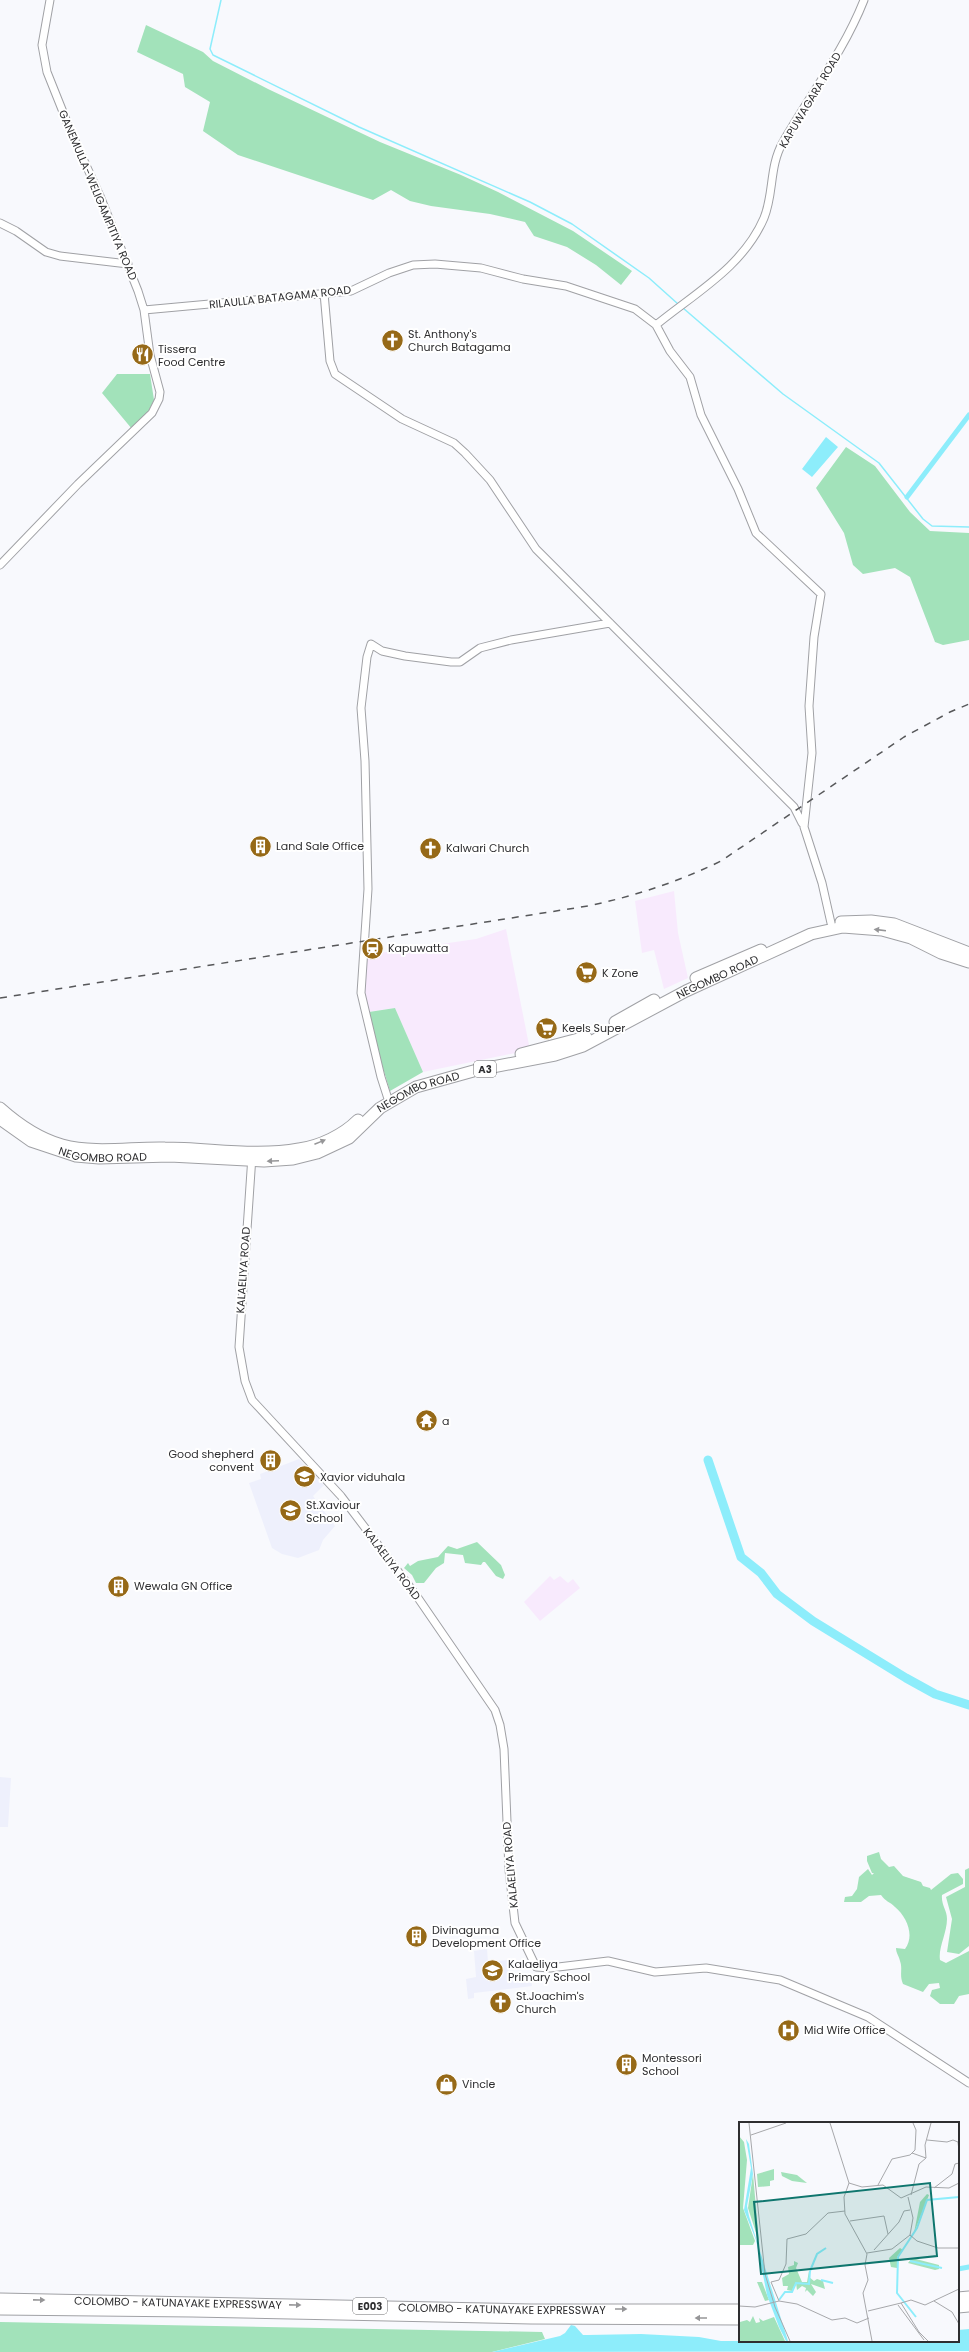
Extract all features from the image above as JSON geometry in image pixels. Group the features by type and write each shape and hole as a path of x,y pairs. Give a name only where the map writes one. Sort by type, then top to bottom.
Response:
{"highway":[{"name":"NEGOMBO ROAD","path":"0,1119 31,1141 76,1156 99,1158 252,1156 295,1150 321,1143 352,1126 413,1082 447,1070 554,1047 588,1036 711,971 806,929 830,923 866,921 894,924 969,953"},
{"name":"NEGOMBO ROAD","path":"388,1099 416,1086 477,1070 555,1055 583,1046 705,982 768,955 796,940 828,930 843,927 882,930 900,934 941,953 969,962"},
{"name":"NEGOMBO ROAD","path":"0,1108 31,1132 51,1141 76,1148 166,1148 252,1156"},
{"path":"959,2298 969,2297"},
{"name":"COLOMBO - KATUNAYAKE EXPRESSWAY","path":"0,2299 524,2310 739,2310"},
{"path":"959,2307 969,2306"},
{"name":"COLOMBO - KATUNAYAKE EXPRESSWAY","path":"0,2309 192,2311 585,2319 739,2319"}],"street":[{"name":"GANEMULLA-WELIGAMPITIYA ROAD","path":"0,565 78,484 141,424 157,405 160,392 150,355 144,310 128,264 47,72 42,45 50,0"},
{"name":"KAPUWAGARA ROAD","path":"656,325 680,306 700,293 737,260 750,243 764,217 774,165 782,144 840,49 864,0"},
{"path":"0,223 16,231 46,252 60,256 128,264"},
{"name":"RILAULLA BATAGAMA ROAD","path":"144,310 351,292 389,273 413,265 435,264 473,267 589,292 635,309 656,325 670,351 690,377 701,415 738,489 756,534 821,594 814,637 809,706 812,754 804,827 822,883 830,923"},
{"path":"324,294 330,361 335,374 402,419 454,443 490,480 536,549 794,807 804,827"},
{"path":"388,1099 361,993 368,889 365,761 361,708 367,657 372,644 382,651 404,656 460,662 480,648 511,640 610,623"},
{"name":"KALAELIYA ROAD","path":"252,1156 239,1347 245,1381 252,1400 341,1496 429,1614 495,1710 500,1725 504,1748 509,1870 516,1923 536,1967 550,1968 608,1961 655,1972 706,1968 780,1980 801,1988 830,2003 865,2016 969,2083"}],"shaded area":[{"path":"674,891 678,933 688,978 664,989 654,950 642,953 635,901"},
{"path":"506,929 530,1050 423,1072 395,1008 369,1012 364,991 365,955 476,939"},
{"name":"St.Xaviour School","path":"299,1459 324,1485 313,1496 335,1526 323,1540 319,1550 298,1558 282,1554 272,1548 249,1483 261,1479 260,1474"},
{"path":"550,1576 554,1580 560,1576 568,1583 573,1579 580,1588 540,1621 524,1602"},
{"path":"0,1777 11,1778 8,1827 0,1827"},
{"name":"Kalaeliya Primary School","path":"487,1949 488,1962 507,1960 510,1981 531,1979 532,1986 474,1993 474,1998 468,1999 466,1979 476,1977 474,1951"}],"green space":[{"path":"146,25 203,52 213,61 268,89 380,142 461,175 498,192 573,231 632,271 621,285 596,265 567,247 534,236 525,222 490,214 431,206 410,201 391,190 373,200 238,155 203,131 210,102 185,87 183,74 137,52"},
{"path":"117,374 150,374 154,400 147,414 132,429 102,393"},
{"path":"846,447 875,466 910,512 930,531 969,533 969,640 943,645 935,642 910,577 895,568 863,574 853,565 844,533 816,488"},
{"path":"395,1008 423,1072 390,1091 375,1042 369,1012"},
{"path":"477,1542 501,1565 505,1575 503,1579 496,1576 485,1562 481,1565 465,1563 463,1555 445,1553 444,1563 436,1568 424,1583 416,1583 412,1575 404,1568 408,1563 410,1566 418,1561 438,1557 448,1546 457,1549"},
{"path":"879,1852 881,1859 889,1867 894,1866 903,1876 921,1882 923,1886 930,1888 931,1890 951,1874 958,1873 963,1879 963,1884 942,1895 942,1902 947,1919 946,1930 940,1950 940,1960 946,1963 969,1951 969,1994 959,1996 954,2004 940,2004 930,1996 932,1990 940,1988 939,1983 929,1984 923,1992 903,1984 901,1978 901,1964 896,1948 905,1949 908,1944 909,1933 906,1921 895,1907 881,1895 869,1896 861,1902 844,1902 845,1897 852,1896 857,1889 859,1877 868,1869 872,1875 874,1873 872,1873 867,1861 867,1856"},
{"path":"969,1868 969,1946 959,1954 947,1952 952,1919 946,1897 965,1887 965,1870"},
{"path":"0,2322 542,2332 545,2339 492,2352 0,2352"}],"water":[{"path":"826,437 838,447 812,477 802,469"},
{"path":"571,2325 575,2326 583,2335 641,2334 699,2337 721,2341 739,2342 959,2342 959,2330 969,2329 969,2351 492,2352 560,2336 565,2333"}],"waterway":[{"path":"221,0 210,49 213,55 359,127 530,202 572,224 649,278 678,304"},
{"path":"683,308 783,394 879,463 923,519 932,526 969,527"},
{"path":"907,497 969,415"},
{"path":"708,1460 741,1557 761,1573 777,1594 813,1621 906,1678 935,1694 969,1705"},
{"path":"959,2269 969,2267"}],"railway":[{"path":"0,998 588,906 623,898 672,882 721,861 904,737 950,712 969,704"}],"place":[{"name":"St. Anthony's Church Batagama","path":"393,340"},
{"name":"Tissera Food Centre","path":"143,355"},
{"name":"Land Sale Office","path":"260,846"},
{"name":"Kalwari Church","path":"431,848"},
{"name":"Kapuwatta","path":"373,948"},
{"name":"K Zone","path":"586,973"},
{"name":"Keels Super","path":"546,1028"},
{"name":"a","path":"426,1421"},
{"name":"Good shepherd convent","path":"270,1460"},
{"name":"Xavior viduhala","path":"305,1477"},
{"name":"St.Xaviour School","path":"291,1511"},
{"name":"Wewala GN Office","path":"118,1586"},
{"name":"Divinaguma Development Office","path":"417,1936"},
{"name":"Kalaeliya Primary School","path":"492,1970"},
{"name":"St.Joachim's Church","path":"500,2002"},
{"name":"Mid Wife Office","path":"788,2030"},
{"name":"Montessori School","path":"627,2064"},
{"name":"Vincle","path":"447,2084"}]}
